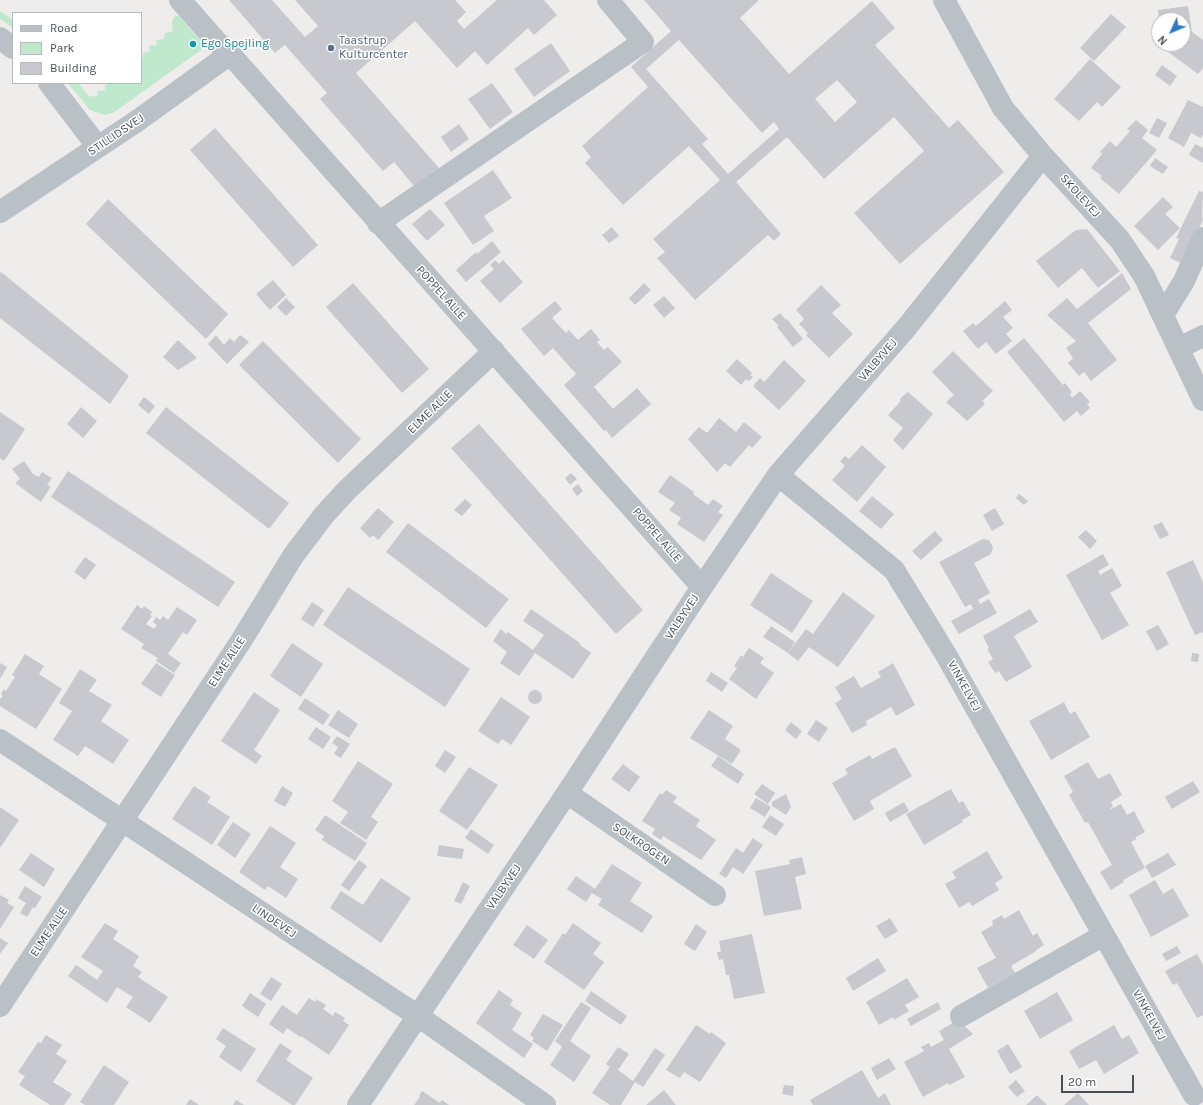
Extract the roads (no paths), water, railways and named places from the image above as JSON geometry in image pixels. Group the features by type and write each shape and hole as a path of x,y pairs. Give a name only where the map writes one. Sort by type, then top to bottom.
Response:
{"street":[{"name":"POPPEL ALLE","path":"180,0 216,42 230,54 702,587"},
{"path":"378,222 643,42 608,0"},
{"name":"SKOLEVEJ","path":"944,0 1004,108 1043,156 1120,240 1144,276 1203,400"},
{"path":"0,38 12,47"},
{"name":"STILLIDSVEJ","path":"0,212 138,121 230,54"},
{"path":"50,84 98,147"},
{"name":"VALBYVEJ","path":"358,1105 567,794 702,587 778,475 907,327 1043,156"},
{"path":"1163,315 1184,281 1203,238"},
{"path":"1179,348 1203,336"},
{"name":"ELME ALLE","path":"0,1006 241,641 288,562 324,515 347,490 494,351"},
{"name":"VINKELVEJ","path":"778,475 894,570 945,653 1194,1095"},
{"name":"LINDEVEJ","path":"0,740 418,1016 545,1105"},
{"name":"SOLKROGEN","path":"567,794 715,895"},
{"path":"961,1016 1104,935"}],"place":[{"name":"Ego Spejling","path":"193,44"},
{"name":"Taastrup Kulturcenter","path":"331,48"}]}
